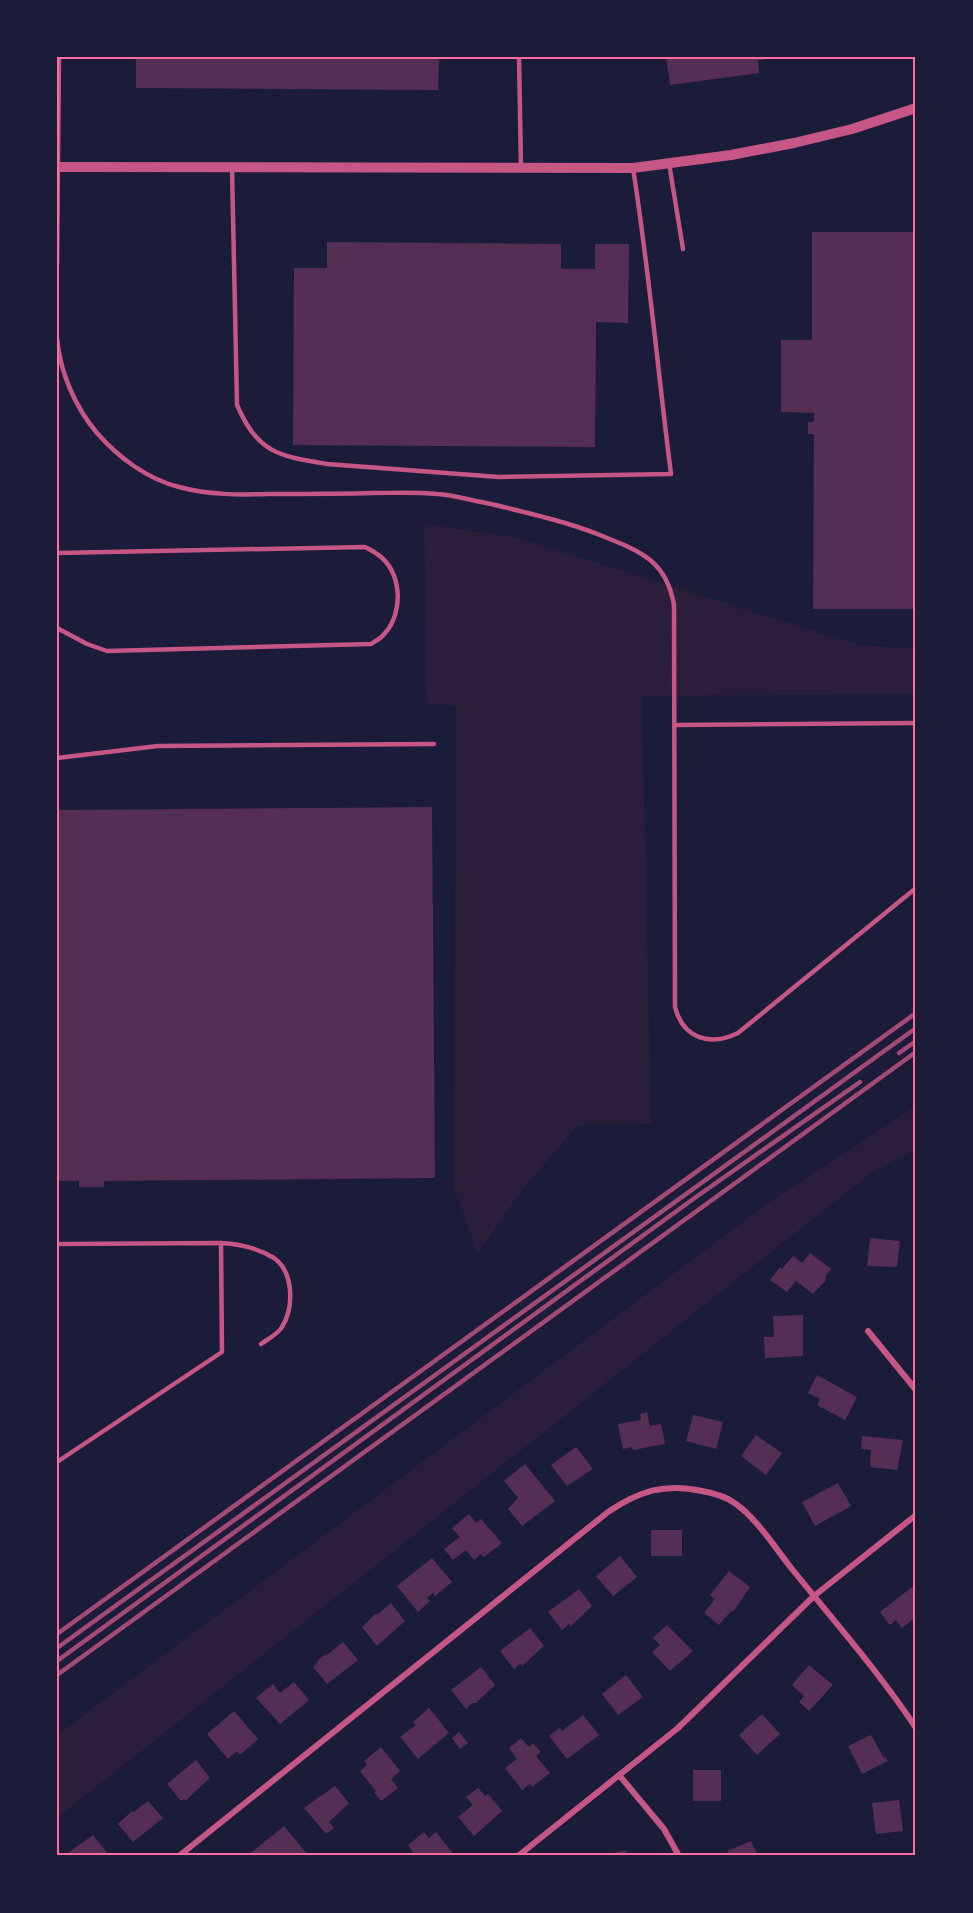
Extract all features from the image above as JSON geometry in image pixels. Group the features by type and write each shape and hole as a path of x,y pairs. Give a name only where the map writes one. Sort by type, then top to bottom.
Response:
{"street":[{"path":"58,167 633,168 732,155 794,143 852,129 916,108"},
{"path":"867,1331 916,1390"},
{"path":"179,1856 608,1512 630,1497 657,1488 685,1487 712,1493 735,1503 753,1521 814,1596 899,1702 916,1728"},
{"path":"518,1856 678,1728 814,1596 916,1515"},
{"path":"619,1775 664,1828 679,1856"}],"lane":[{"path":"57,264 59,57"},
{"path":"519,57 521,168"},
{"path":"669,163 683,249"},
{"path":"232,168 237,405 254,436 269,450 300,460 499,477 671,474 633,168"},
{"path":"57,338 67,381 77,405 90,425 127,461 149,475 177,487 227,495 439,494 552,518 645,555 658,565 672,590 674,605 675,1007 678,1020 693,1033 710,1041 738,1034 916,888"},
{"path":"57,553 364,548 379,554 391,569 397,585 398,606 393,623 384,635 370,644 107,651 87,644 57,628"},
{"path":"674,725 916,723"},
{"path":"57,758 158,746 434,744"},
{"path":"57,1462 222,1352 221,1243"},
{"path":"57,1244 221,1243 237,1244 258,1250 276,1259 286,1273 289,1301 282,1327 261,1344"}],"shaded area":[{"path":"424,524 518,538 859,645 916,649 916,694 642,696 651,1124 578,1125 519,1194 478,1254 454,1189 456,705 427,704"},
{"path":"916,1106 916,1149 871,1173 57,1818 57,1735 772,1200"}],"building":[{"path":"136,57 439,57 438,90 136,88"},
{"path":"666,57 764,57 764,60 758,60 759,73 670,85"},
{"path":"812,232 916,232 916,609 813,609 814,434 808,434 808,422 814,422 814,413 781,412 781,340 812,340"},
{"path":"327,242 561,244 561,269 595,269 595,244 629,244 628,323 596,322 595,447 293,445 294,268 327,268"},
{"path":"432,807 435,1178 104,1181 104,1187 79,1187 79,1181 57,1181 57,810"},
{"path":"870,1238 900,1241 897,1267 867,1266"},
{"path":"810,1253 831,1269 825,1281 813,1294 796,1281 787,1292 770,1280 793,1256 802,1263"},
{"path":"803,1315 803,1356 765,1358 764,1337 774,1337 773,1316"},
{"path":"817,1375 857,1397 845,1420 817,1405 820,1399 808,1393"},
{"path":"647,1412 650,1426 661,1424 665,1444 633,1450 632,1447 623,1449 618,1424 641,1420 640,1414"},
{"path":"693,1415 723,1422 716,1449 686,1441"},
{"path":"756,1435 782,1453 766,1475 741,1456"},
{"path":"862,1436 903,1440 897,1470 870,1467 871,1450 861,1449"},
{"path":"576,1447 593,1469 567,1486 551,1465"},
{"path":"525,1464 555,1501 522,1526 508,1509 518,1498 504,1481"},
{"path":"838,1483 851,1506 815,1526 802,1502"},
{"path":"469,1514 476,1523 481,1519 502,1543 484,1557 481,1554 474,1560 466,1550 453,1560 444,1549 460,1537 452,1528"},
{"path":"651,1530 682,1530 682,1556 651,1556"},
{"path":"620,1556 637,1577 613,1596 596,1576"},
{"path":"432,1558 452,1582 435,1596 433,1593 427,1598 430,1601 418,1612 397,1586"},
{"path":"729,1571 750,1587 733,1612 731,1611 719,1625 704,1613 715,1599 710,1595"},
{"path":"916,1584 916,1617 902,1628 896,1620 890,1625 880,1612"},
{"path":"579,1589 592,1606 571,1626 569,1624 562,1630 548,1612"},
{"path":"391,1603 405,1621 377,1646 362,1627 376,1613 377,1615"},
{"path":"667,1625 693,1651 670,1671 652,1652 660,1645 653,1638"},
{"path":"530,1628 544,1646 522,1666 520,1664 514,1669 500,1651"},
{"path":"343,1642 358,1660 327,1684 313,1667 318,1660"},
{"path":"809,1665 833,1685 809,1711 799,1702 804,1696 792,1685"},
{"path":"481,1667 495,1685 466,1709 451,1690"},
{"path":"626,1675 643,1697 618,1715 602,1694"},
{"path":"294,1682 309,1700 280,1724 256,1698 273,1684 280,1693"},
{"path":"429,1708 449,1733 418,1759 400,1737 416,1725 413,1722"},
{"path":"234,1711 258,1739 240,1755 237,1751 228,1759 207,1734"},
{"path":"762,1714 780,1734 757,1755 739,1735"},
{"path":"583,1715 599,1735 567,1759 549,1736 559,1728 562,1731"},
{"path":"459,1732 468,1743 460,1749 452,1738"},
{"path":"871,1735 888,1761 862,1774 848,1746"},
{"path":"521,1738 529,1747 533,1743 541,1752 536,1756 550,1773 532,1787 530,1784 522,1790 505,1768 517,1759 509,1748"},
{"path":"381,1747 400,1771 391,1779 398,1788 381,1801 360,1771 367,1765 364,1761"},
{"path":"196,1760 210,1778 185,1801 184,1799 181,1801 167,1784"},
{"path":"693,1770 721,1770 721,1801 693,1801"},
{"path":"335,1786 349,1803 329,1822 334,1828 326,1834 304,1808"},
{"path":"478,1788 485,1796 488,1794 502,1811 474,1836 458,1817 473,1805 466,1797"},
{"path":"899,1800 903,1831 876,1834 872,1803"},
{"path":"148,1801 163,1818 133,1842 118,1824"},
{"path":"284,1826 309,1856 247,1856"},
{"path":"424,1832 429,1838 436,1832 453,1853 449,1856 408,1856 413,1852 408,1845"},
{"path":"93,1835 109,1855 70,1856 68,1853"},
{"path":"751,1841 758,1856 729,1856 727,1851"},
{"path":"626,1850 627,1856 605,1855"}],"railway":[{"path":"57,1634 916,1013"},
{"path":"57,1648 916,1028"},
{"path":"899,1053 916,1041"},
{"path":"57,1675 916,1052"},
{"path":"57,1661 696,1197 860,1082"}]}
